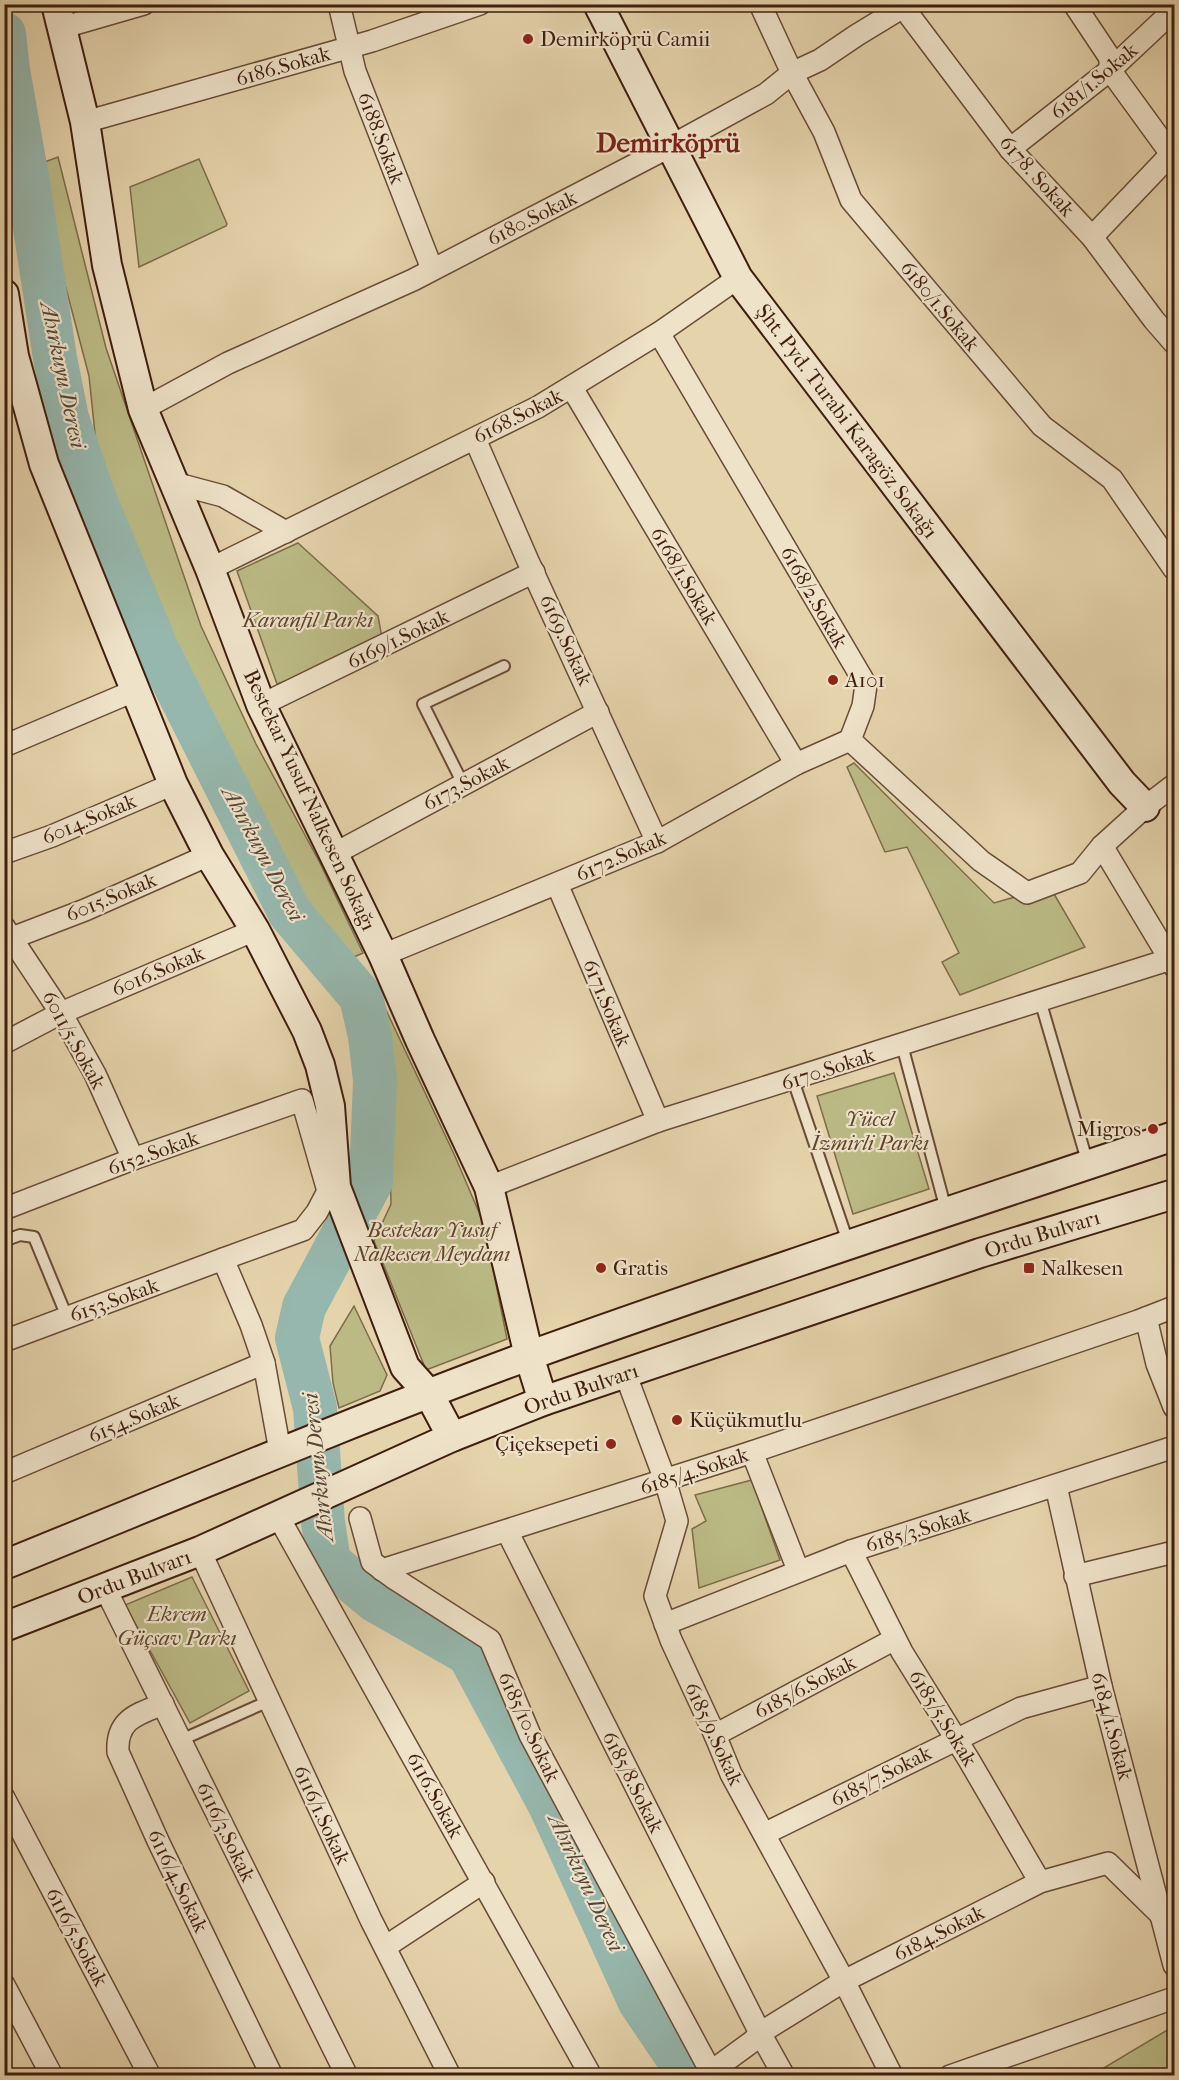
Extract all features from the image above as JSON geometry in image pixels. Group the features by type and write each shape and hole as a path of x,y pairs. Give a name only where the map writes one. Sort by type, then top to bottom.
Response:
{"main road":[{"name":"Şht. Pyd. Turabi Karagöz Sokağı","path":"598,4 669,147 738,278 1122,783 1145,807"},
{"name":"Bestekar Yusuf Nalkesen Sokağı","path":"59,16 85,122 107,265 143,409 210,569 261,705 383,955 489,1187 543,1401"},
{"path":"4,294 9,358 44,464 173,784 209,855 255,930 307,1031 320,1065 330,1106 336,1187 405,1367 429,1394 452,1437"},
{"path":"4,1565 287,1448 530,1356 849,1245 1174,1136"},
{"name":"Ordu Bulvarı","path":"4,1627 200,1551 452,1437 543,1401 980,1253 1174,1194"}],"street":[{"path":"59,16 144,4"},
{"name":"6188.Sokak","path":"339,4 355,71 432,269"},
{"name":"6186.Sokak","path":"85,122 351,47 480,4"},
{"name":"6180/1.Sokak","path":"760,4 792,74 824,132 851,200 1042,426 1112,479 1174,569"},
{"path":"1074,4 1110,58 1110,70 1173,155 1092,237"},
{"name":"6180.Sokak","path":"143,409 228,363 432,269 669,147 766,94 792,74 820,60 906,6"},
{"name":"6178. Sokak","path":"906,6 1010,149 1092,237 1174,343"},
{"name":"6181/1.Sokak","path":"1010,149 1110,70 1174,10"},
{"name":"6168.Sokak","path":"210,569 475,439 572,388 659,333 738,278"},
{"name":"6168/2.Sokak","path":"659,333 866,685 863,706 850,740"},
{"name":"6168/1.Sokak","path":"572,388 796,764"},
{"name":"6169.Sokak","path":"475,439 657,842"},
{"path":"174,483 223,496 286,532"},
{"name":"6169/1.Sokak","path":"261,705 534,572"},
{"path":"4,746 136,690"},
{"name":"6173.Sokak","path":"334,854 598,712"},
{"path":"850,740 981,861 1027,893 1080,873 1102,846 1145,807 1174,786"},
{"name":"6172.Sokak","path":"383,955 657,842 796,764 850,740"},
{"name":"6014.Sokak","path":"4,854 173,784"},
{"path":"1102,846 1172,963"},
{"name":"6015.Sokak","path":"8,932 85,910 209,855"},
{"name":"6171.Sokak","path":"557,884 658,1121"},
{"name":"6016.Sokak","path":"4,1043 61,1012 255,930"},
{"name":"6011/5.Sokak","path":"8,932 61,1012 95,1074 133,1159"},
{"name":"6170.Sokak","path":"489,1187 658,1121 1040,1000 1172,963"},
{"name":"6152.Sokak","path":"4,1209 133,1159 302,1100"},
{"name":"6153.Sokak","path":"4,1341 303,1230 317,1212 328,1191 302,1100"},
{"path":"223,1259 251,1325 264,1363 287,1448"},
{"name":"6185/4.Sokak","path":"382,1570 752,1452 1174,1307"},
{"path":"1146,1318 1157,1364 1174,1407"},
{"name":"6154.Sokak","path":"4,1473 264,1363"},
{"name":"6185/9.Sokak","path":"626,1373 665,1480 677,1521 656,1596 665,1624 731,1774 844,1981 892,2076"},
{"name":"6185/3.Sokak","path":"665,1624 851,1551 1174,1447"},
{"path":"752,1452 798,1570"},
{"name":"6184/1.Sokak","path":"1056,1486 1101,1686 1168,1920 1174,1965"},
{"name":"6116.Sokak","path":"278,1516 591,2076"},
{"name":"6185/10.Sokak","path":"360,1518 372,1562 489,1640 530,1735 707,2074"},
{"name":"6185/8.Sokak","path":"507,1531 760,2033 784,2076"},
{"name":"6116/1.Sokak","path":"200,1551 385,1947 450,2076"},
{"name":"6185/5.Sokak","path":"851,1551 895,1639 1040,1882"},
{"path":"1075,1576 1174,1552"},
{"name":"6116/3.Sokak","path":"105,1588 346,2076"},
{"name":"6185/6.Sokak","path":"715,1735 895,1639"},
{"name":"6185/7.Sokak","path":"764,1834 1021,1708 1101,1686"},
{"name":"6116/4.Sokak","path":"163,1704 128,1720 119,1735 118,1752 159,1843 272,2076"},
{"name":"6116/5.Sokak","path":"4,1798 150,2076"},
{"name":"6184.Sokak","path":"707,2074 753,2041 760,2033 844,1981 1040,1882 1108,1863 1168,1920"},
{"path":"385,1947 484,1882"},
{"path":"4,1985 52,2076"},
{"path":"950,2076 1174,1998"}],"lane":[{"path":"464,784 423,704 504,666"},
{"path":"1040,1000 1089,1164"},
{"path":"902,1045 947,1212"},
{"path":"793,1080 849,1245"},
{"path":"4,1240 20,1235 34,1238 67,1317"},
{"path":"181,1740 269,1701"}],"green space":[{"path":"58,157 106,348 201,626 256,744 320,863 363,953 349,959 303,905 249,811 212,729 97,453 89,376 34,166"},
{"path":"199,159 226,226 139,267 130,187"},
{"name":"Karanfil Parkı","path":"298,543 378,616 382,638 324,668 277,684 237,571"},
{"path":"854,763 994,903 1050,887 1085,947 960,995 942,962 959,953 907,847 885,852 847,767"},
{"name":"Bestekar Yusuf Nalkesen Meydanı","path":"371,1001 386,1010 454,1154 484,1224 507,1339 426,1370 374,1241 391,1204 388,1061"},
{"name":"Yücel İzmirli Parkı","path":"894,1073 929,1189 853,1214 817,1096"},
{"path":"354,1306 387,1375 380,1391 339,1408 333,1383 330,1346"},
{"path":"752,1480 780,1560 699,1588 692,1529 706,1521 695,1495"},
{"name":"Ekrem Güçsav Parkı","path":"192,1577 249,1691 190,1723 125,1605"},
{"path":"1174,2026 1174,2075 1092,2075"}],"waterway":[{"name":"Ahırkuyu Deresi","path":"4,34 55,358 67,418 92,492 156,647 290,913 361,997 370,1036 375,1080 371,1182 304,1307 297,1338 315,1408 323,1522 329,1562 376,1601 469,1654 550,1805 640,2002 690,2076"}],"place":[{"name":"Demirköprü Camii","path":"528,39"},
{"name":"A101","path":"833,680"},
{"name":"Migros","path":"1153,1129"},
{"name":"Gratis","path":"601,1268"},
{"name":"Nalkesen","path":"1029,1268"},
{"name":"Küçükmutlu","path":"677,1420"},
{"name":"Çiçeksepeti","path":"611,1444"}],"district":[{"name":"Demirköprü","path":"668,143"}]}
